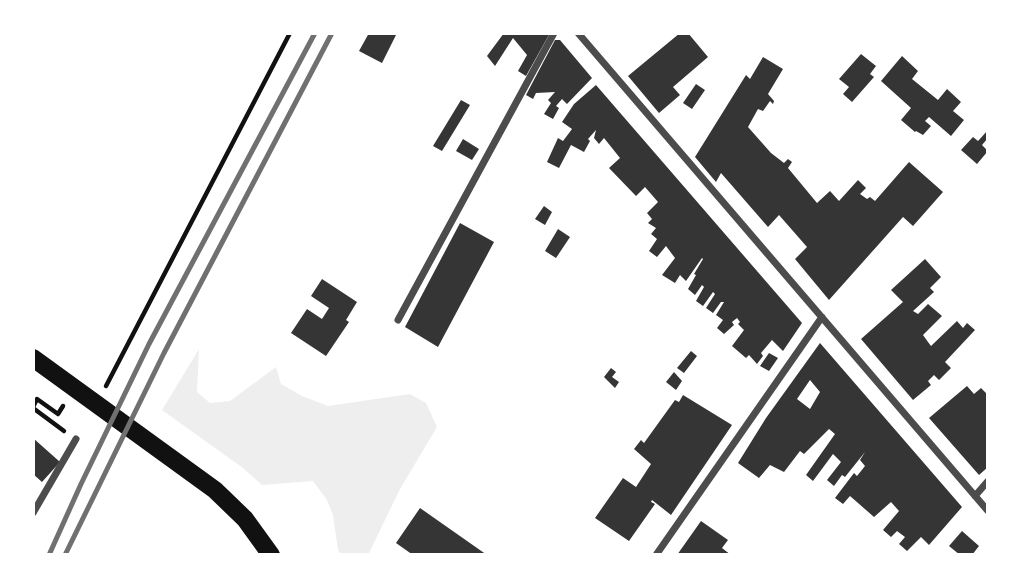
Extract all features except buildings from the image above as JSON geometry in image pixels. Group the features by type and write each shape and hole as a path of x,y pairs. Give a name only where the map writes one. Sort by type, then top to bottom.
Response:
{"main road":[{"path":"33,358 215,490 235,509 271,555"}],"street":[{"path":"398,320 554,33"},
{"path":"578,33 988,511"},
{"path":"656,555 822,317"},
{"path":"33,513 76,439"},
{"path":"975,496 988,481"}],"path":[{"path":"118,366 290,33"},
{"path":"58,414 37,399 33,407 76,439"}],"shaded area":[{"path":"199,349 197,392 210,403 230,401 276,367 281,384 328,406 410,394 426,403 437,427 400,489 368,555 341,555 333,515 327,500 313,481 262,485 243,468 162,410"}],"railway":[{"path":"49,555 149,344 315,33"},
{"path":"65,555 164,353 332,33"}]}
